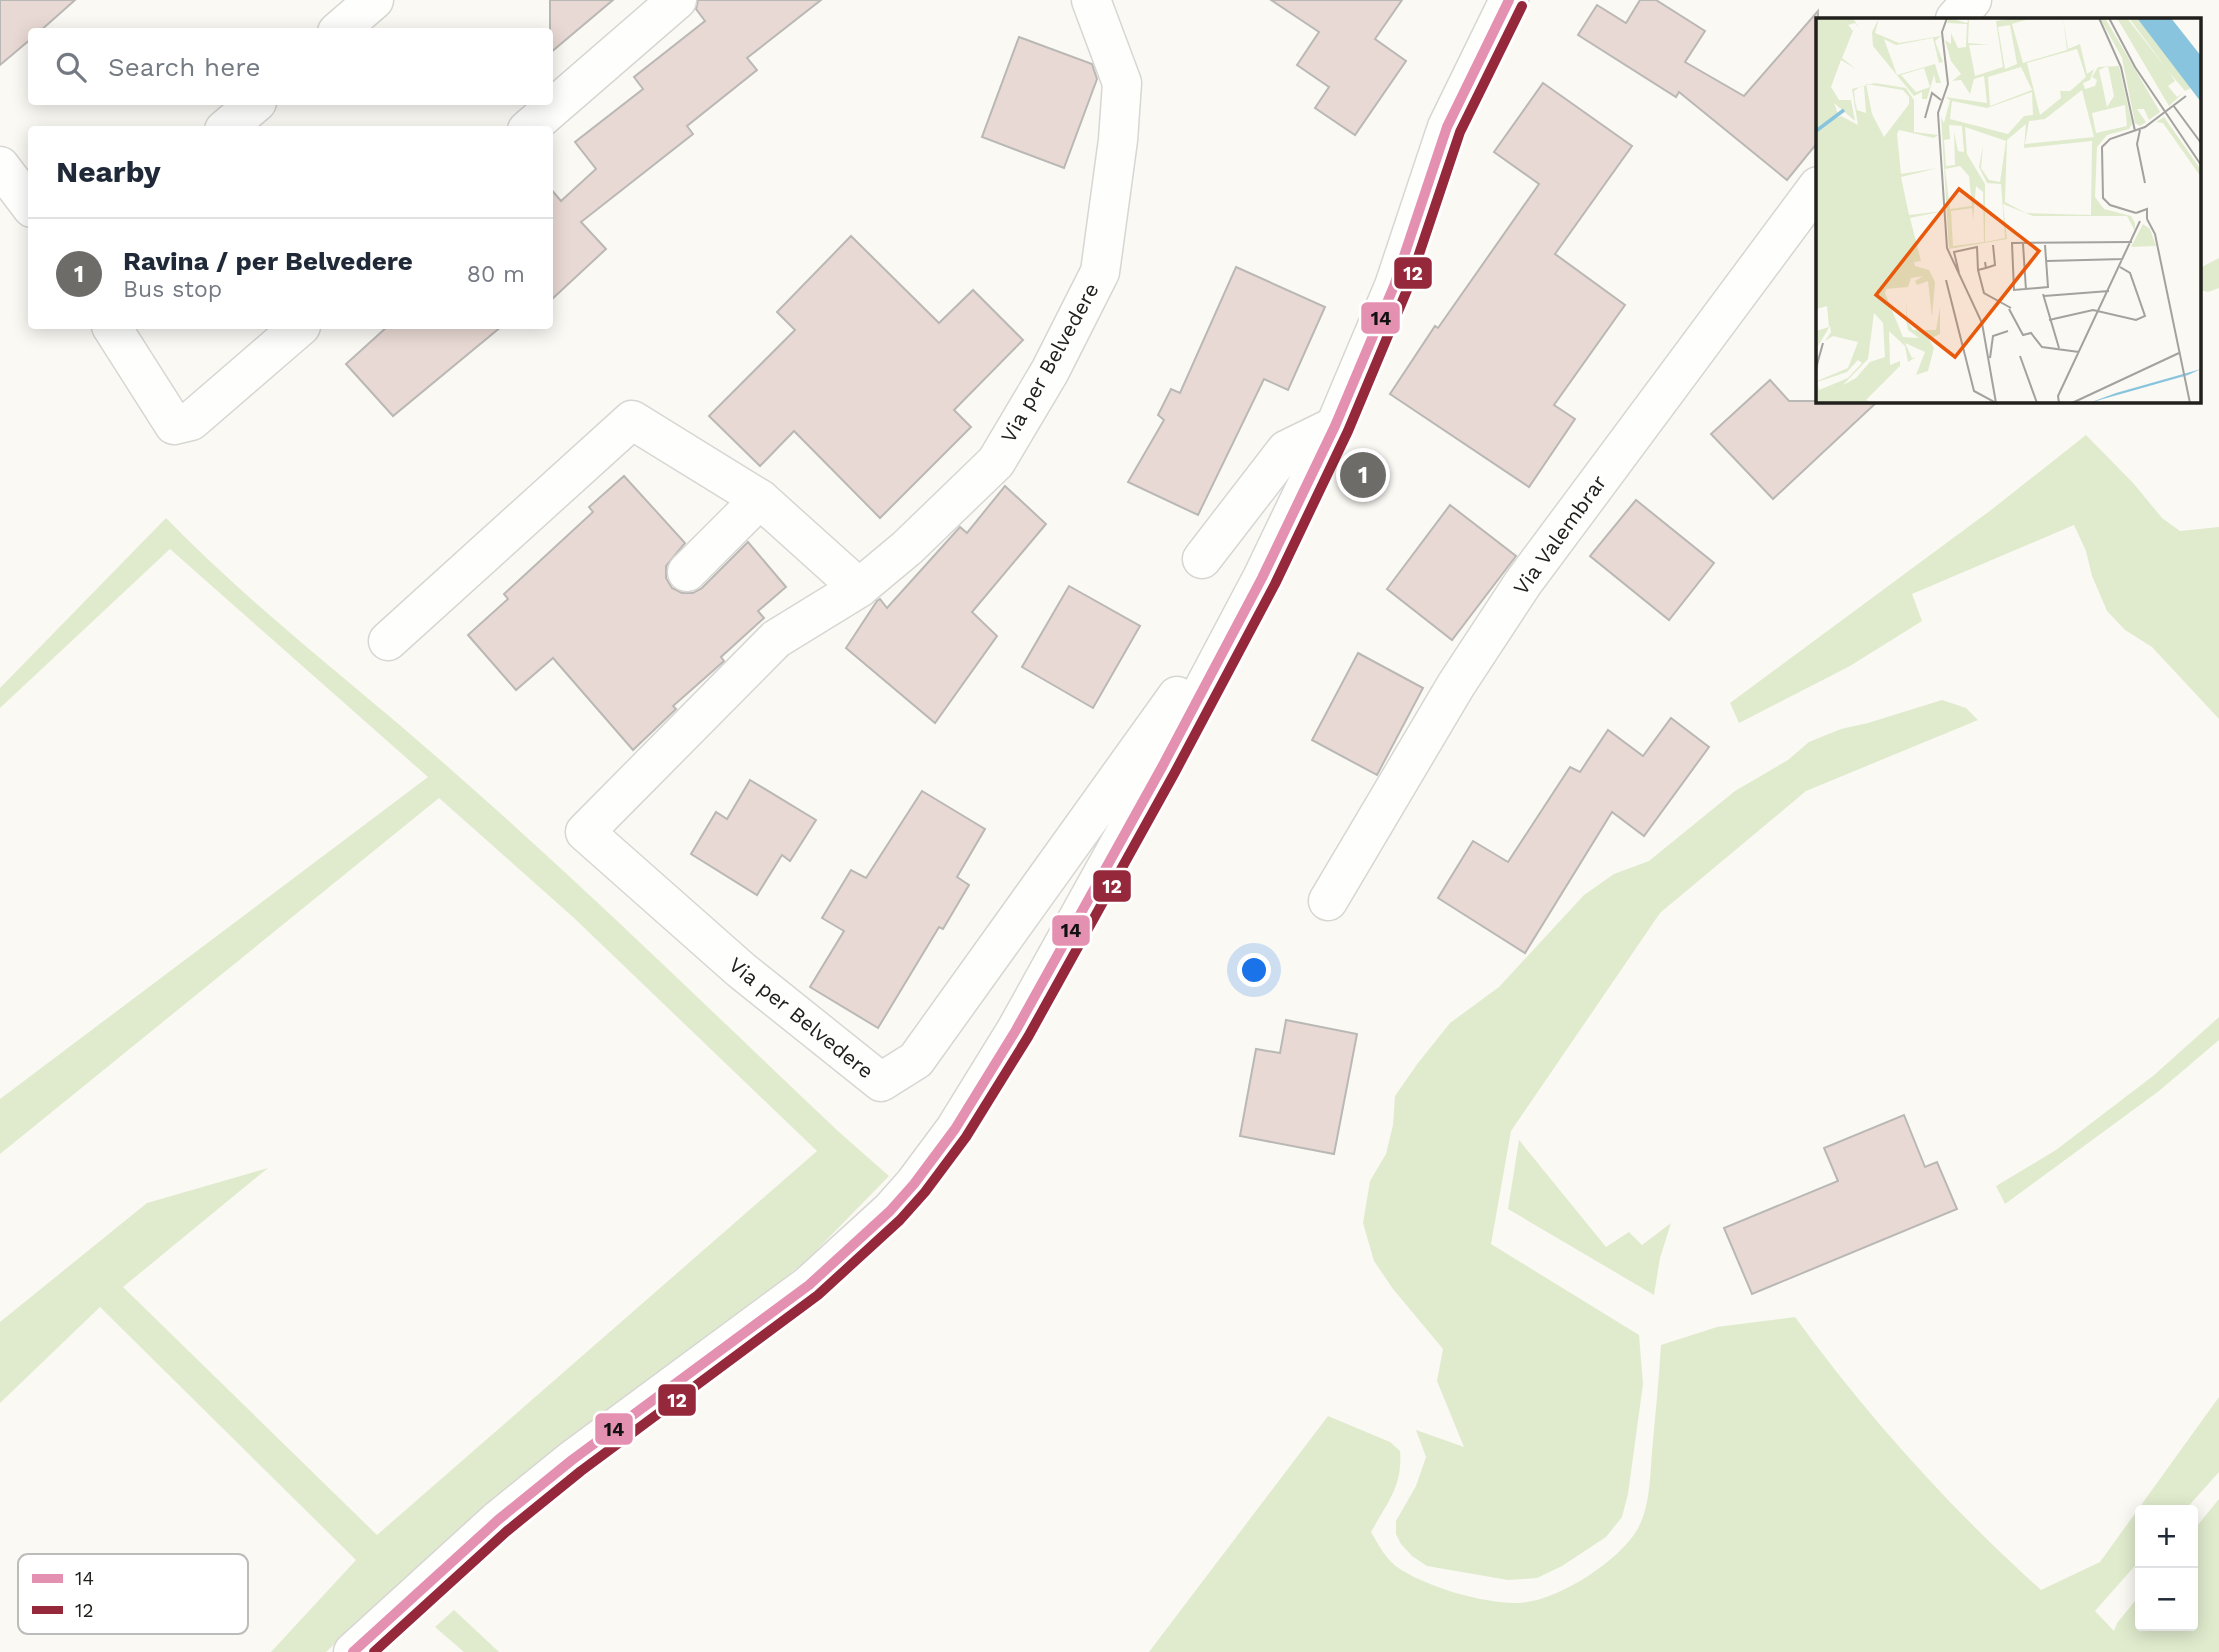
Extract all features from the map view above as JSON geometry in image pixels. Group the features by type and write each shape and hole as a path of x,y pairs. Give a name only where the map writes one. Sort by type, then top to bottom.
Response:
{"street":[{"path":"342,28 374,0"},
{"path":"532,126 677,0"},
{"name":"Via per Belvedere","path":"1091,0 1122,83 1118,140 1100,272 1050,371 996,461 907,548 859,588 776,639 585,832 741,970 881,1082 916,1060 1262,578"},
{"name":"Via per Belvedere","path":"353,1652 498,1520 572,1460 809,1285 890,1211 955,1129 1016,1030 1162,767 1262,578 1335,426 1394,286 1447,127 1510,0"},
{"path":"1956,18 1972,0"},
{"path":"230,126 254,105"},
{"path":"0,166 28,203"},
{"name":"Via Valembrar","path":"1328,901 1456,685 1523,583 1816,189"},
{"path":"113,329 174,425 191,421 298,329"},
{"path":"388,641 632,419 760,499 859,588"},
{"path":"1202,559 1286,450 1335,426"},
{"path":"687,572 760,499"}],"green space":[{"path":"2219,258 2219,288 2208,292 2202,290 2202,267"},
{"path":"2086,435 2134,484 2162,518 2180,531 2219,527 2219,719 2152,647 2125,630 2107,611 2074,525 1912,594 1922,621 1850,666 1739,723 1730,703 1991,510"},
{"path":"166,518 272,617 505,817 889,1176 807,1260 383,1599 326,1652 271,1652 356,1560 100,1307 0,1403 0,1322 147,1203 268,1168 123,1287 377,1535 817,1151 574,918 439,798 0,1154 0,1099 428,777 170,549 0,708 0,688"},
{"path":"1942,700 1966,708 1978,720 1806,791 1660,913 1511,1131 1491,1244 1639,1335 1643,1384 1628,1494 1622,1517 1606,1537 1562,1566 1537,1578 1508,1580 1427,1566 1412,1556 1396,1534 1396,1521 1416,1486 1426,1457 1416,1430 1464,1447 1437,1381 1443,1349 1393,1289 1374,1261 1363,1223 1370,1181 1386,1154 1393,1125 1395,1096 1450,1023 1499,987 1584,895 1614,874 1649,861 1735,791 1788,760 1809,742 1841,729"},
{"path":"2219,1017 2219,1040 2159,1091 2005,1204 1996,1186 2056,1150 2153,1076"},
{"path":"1519,1140 1606,1247 1629,1232 1642,1245 1671,1223 1660,1258 1654,1295 1508,1209"},
{"path":"1795,1317 1851,1390 1911,1460 1974,1527 2041,1590 2100,1562 2135,1513 2135,1566 2095,1611 2114,1631 2117,1623 2135,1601 2135,1631 2198,1631 2198,1525 2219,1499 2219,1652 1149,1652 1328,1416 1390,1442 1400,1451 1396,1484 1371,1532 1395,1566 1441,1588 1488,1600 1517,1603 1549,1596 1584,1579 1616,1555 1637,1530 1641,1521 1650,1482 1661,1345 1717,1327"},
{"path":"2219,1397 2219,1472 2189,1505 2141,1505"},
{"path":"454,1610 499,1652 464,1652 435,1627"}],"building":[{"path":"0,0 75,0 44,28 28,28 28,41 0,65"},
{"path":"550,0 613,0 553,50 553,28 550,28"},
{"path":"698,0 821,0 747,58 757,70 687,126 693,134 581,222 606,249 553,298 553,192 561,201 596,169 575,142 643,89 634,77 705,21 696,9"},
{"path":"1271,0 1402,0 1375,39 1406,61 1355,135 1315,108 1329,87 1297,65 1319,32"},
{"path":"1640,0 1656,0 1705,31 1685,62 1744,96 1818,11 1816,144 1787,180 1679,92 1676,97 1578,35 1597,5 1626,23"},
{"path":"1019,37 1092,64 1097,79 1064,168 982,137"},
{"path":"1543,83 1632,146 1555,254 1625,305 1554,405 1575,419 1529,487 1390,394 1435,326 1438,328 1539,184 1494,152"},
{"path":"851,236 939,323 973,290 1023,340 954,410 971,427 880,518 794,431 760,466 709,416 795,330 777,312"},
{"path":"1236,267 1325,307 1288,390 1264,379 1198,515 1128,482 1164,420 1158,415 1171,389 1180,393"},
{"path":"385,329 498,329 393,416 346,364"},
{"path":"1770,380 1789,401 1877,402 1773,499 1711,434"},
{"path":"624,476 685,543 666,566 666,578 672,588 682,593 693,593 702,588 748,542 786,587 758,611 764,618 721,657 724,661 673,706 676,709 633,750 553,658 516,690 468,635 508,599 504,594 593,512 589,507"},
{"path":"1005,486 1046,524 972,612 997,636 935,723 846,648 877,601 880,599 887,608 960,527 967,533"},
{"path":"1636,500 1714,563 1669,620 1590,556"},
{"path":"1450,505 1516,556 1452,640 1387,589"},
{"path":"1069,586 1140,626 1093,708 1022,667"},
{"path":"1358,653 1423,688 1377,775 1312,740"},
{"path":"1671,718 1709,747 1644,836 1612,812 1525,953 1438,898 1473,841 1508,862 1570,767 1580,772 1608,730 1643,756"},
{"path":"750,780 816,820 790,861 782,855 757,895 691,854 716,812 727,819"},
{"path":"922,791 985,829 957,877 969,885 943,929 939,927 878,1028 810,987 844,931 822,918 851,870 866,878"},
{"path":"1286,1020 1357,1034 1334,1154 1240,1136 1256,1049 1280,1053"},
{"path":"1904,1115 1925,1167 1937,1162 1957,1209 1752,1294 1724,1228 1838,1181 1824,1148"}],"transit line":[{"name":"14","path":"353,1652 498,1520 572,1460 809,1285 890,1211 955,1129 1016,1030 1162,767 1262,578 1335,426 1394,286 1447,127 1509,0"},
{"name":"12","path":"374,1652 507,1531 581,1471 818,1295 900,1220 925,1192 966,1137 1028,1037 1174,774 1275,584 1348,431 1407,290 1460,132 1522,6"}],"place":[{"name":"Ravina / per Belvedere","path":"1363,475"}]}
